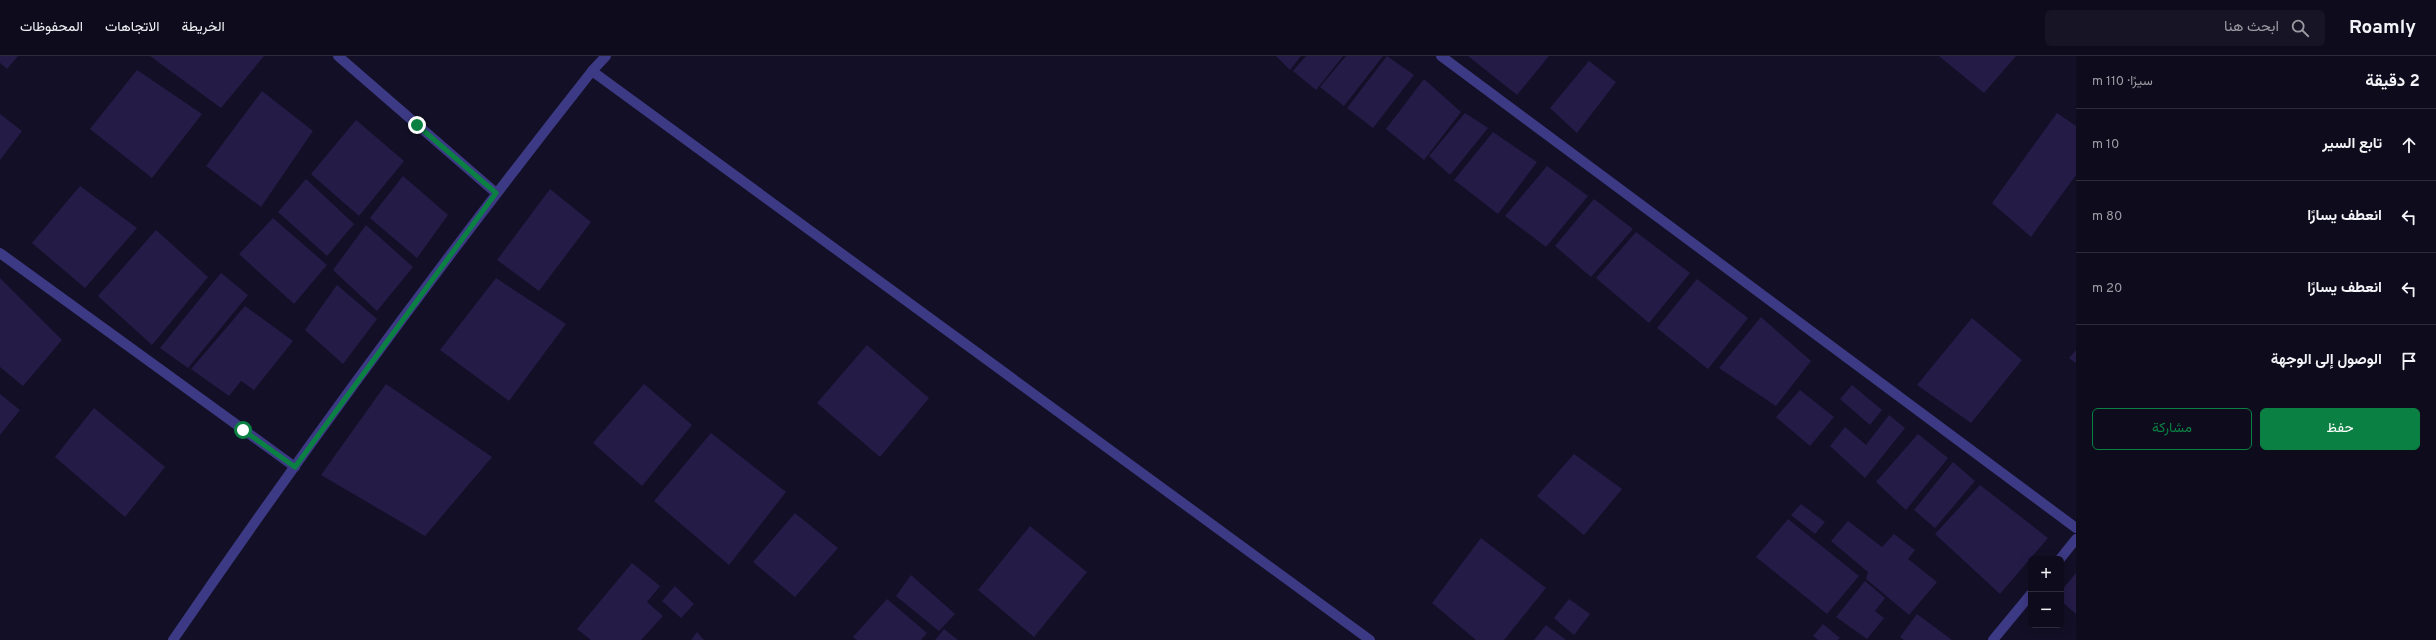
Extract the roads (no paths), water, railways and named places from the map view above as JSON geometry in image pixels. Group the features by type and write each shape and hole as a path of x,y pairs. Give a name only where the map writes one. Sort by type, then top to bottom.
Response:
{"street":[{"path":"338,56 496,193"},
{"path":"173,640 295,467 496,193 592,71 606,56"},
{"path":"1441,56 2076,528"},
{"path":"592,71 1370,640"},
{"path":"0,253 295,467"},
{"path":"2063,556 2076,540"},
{"path":"1993,640 2028,598"}]}
